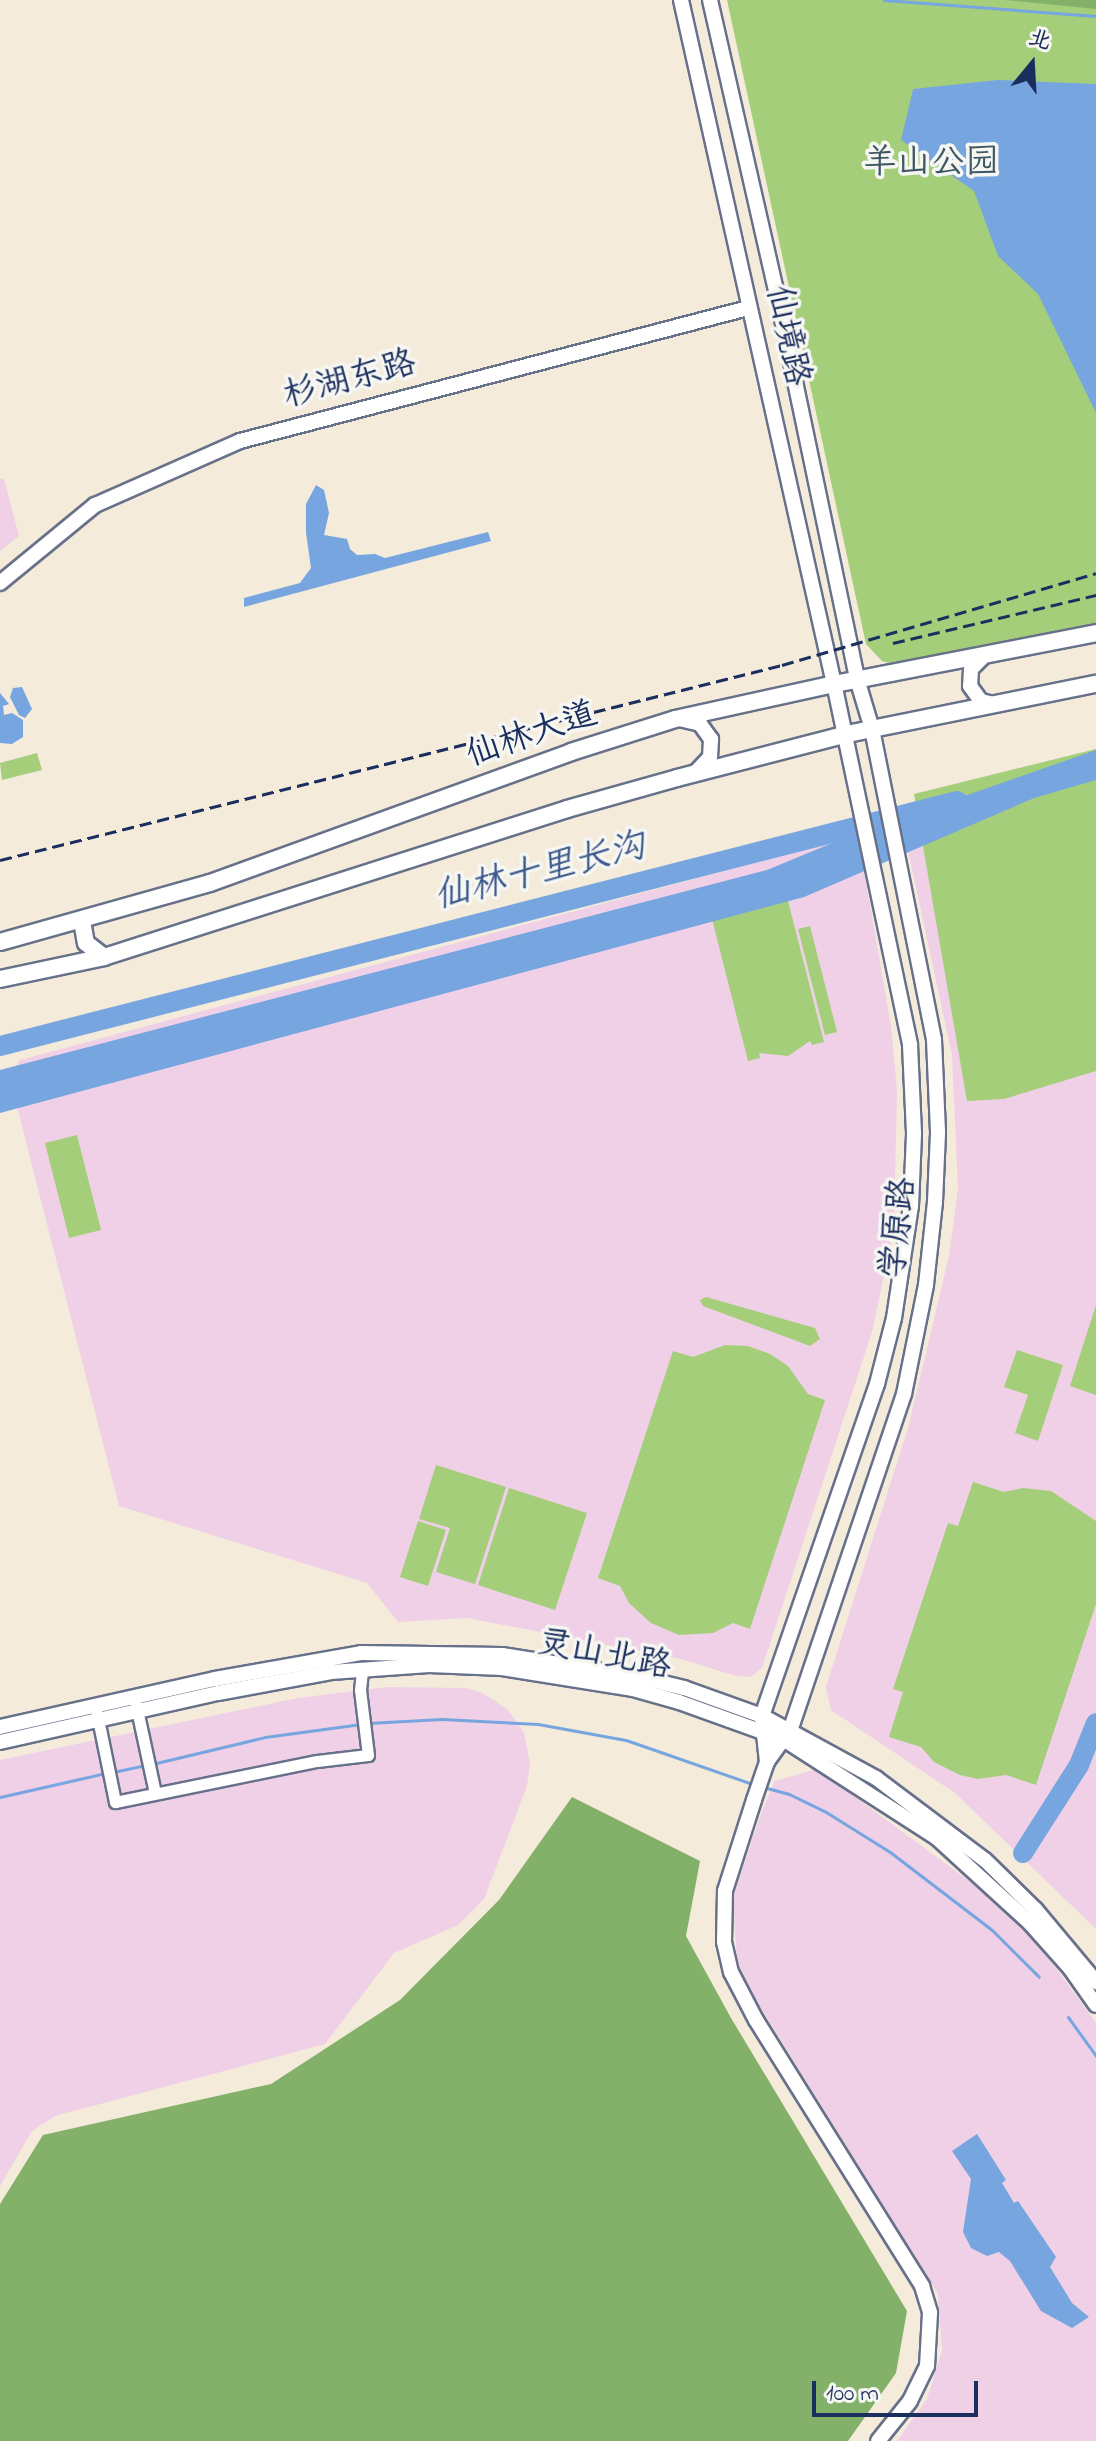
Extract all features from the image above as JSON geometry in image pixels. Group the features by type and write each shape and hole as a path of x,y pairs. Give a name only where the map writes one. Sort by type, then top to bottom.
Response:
{"main road":[{"name":"仙境路","path":"681,0 748,308 847,734"},
{"name":"仙境路","path":"710,0 778,300 857,679"},
{"name":"杉湖东路","path":"0,583 95,505 240,441 748,308"},
{"name":"仙林大道","path":"0,942 210,883 571,752 675,719 857,679 1096,633"},
{"path":"984,656 971,669 970,686 976,697 993,704"},
{"name":"学原路","path":"857,679 872,729 934,1040 938,1133 935,1202 926,1285 904,1394 788,1735 767,1762 754,1800 725,1891 724,1942 731,1972 756,2020 922,2286 930,2313 927,2366 910,2401 878,2441"},
{"path":"0,979 104,957 537,819 694,774 847,734 1096,684"},
{"path":"675,719 694,721 711,739 710,757 694,774"},
{"name":"学原路","path":"767,1762 761,1731 762,1716 877,1384 899,1293 911,1206 914,1133 910,1044 847,734"},
{"path":"82,921 86,943 104,957"},
{"name":"灵山北路","path":"0,1742 96,1713 341,1655 432,1652 575,1664 684,1688 762,1716 937,1838 985,1878 1070,1968 1096,2005"},
{"name":"灵山北路","path":"136,1704 331,1672 429,1665 502,1668 579,1678 679,1702 761,1731 788,1735 876,1778 946,1828 1036,1910 1096,1982"},
{"name":"灵山北路","path":"0,1727 96,1713"}],"street":[{"path":"96,1713 115,1802 317,1761 368,1755 360,1690 362,1670"},
{"path":"136,1704 155,1793"}],"shaded area":[{"path":"0,479 4,479 19,536 0,551"},
{"path":"1096,759 1096,1929 955,1793 831,1710 826,1687 908,1428 949,1256 958,1188 952,1055 901,818 908,804"},
{"path":"858,835 891,1026 897,1090 894,1228 872,1332 762,1668 751,1677 736,1676 681,1659 467,1618 398,1622 367,1583 119,1506 12,1087 12,1073 20,1060"},
{"path":"387,1687 467,1688 484,1694 507,1709 524,1732 530,1764 527,1786 484,1899 458,1925 394,1953 325,2044 55,2116 32,2131 0,2186 0,1760 298,1698"},
{"path":"817,1769 991,1897 1038,1943 1096,2023 1096,2441 897,2441 927,2399 942,2350 938,2294 754,1997 737,1960 733,1896 762,1811 775,1781"}],"green space":[{"name":"羊山公园","path":"727,0 1096,0 1096,624 902,666 882,661 866,644"},
{"path":"1005,0 1096,0 1096,9"},
{"path":"1096,749 1096,1071 1004,1099 967,1101 914,794"},
{"path":"37,753 42,770 2,780 0,763"},
{"path":"787,897 824,1042 812,1045 810,1041 788,1056 759,1053 760,1058 748,1061 711,915"},
{"path":"810,926 837,1032 825,1035 798,929"},
{"path":"77,1135 101,1230 69,1238 45,1143"},
{"path":"706,1297 815,1328 820,1339 810,1346 703,1306 700,1300"},
{"path":"1096,1305 1096,1395 1070,1386"},
{"path":"725,1345 748,1346 770,1354 788,1366 808,1394 825,1400 750,1629 733,1623 713,1633 679,1635 651,1623 629,1603 620,1586 598,1578 673,1351 693,1357"},
{"path":"1017,1350 1063,1365 1038,1441 1015,1433 1028,1395 1004,1387"},
{"path":"436,1465 506,1487 475,1584 436,1572 450,1528 419,1519"},
{"path":"973,1482 1004,1492 1023,1488 1051,1491 1096,1521 1096,1604 1036,1785 1006,1775 978,1779 960,1775 934,1762 921,1747 889,1737 903,1692 893,1689 948,1523 958,1526"},
{"path":"509,1488 587,1513 555,1610 478,1585"},
{"path":"418,1521 446,1530 428,1586 400,1577"},
{"path":"572,1797 700,1861 686,1936 731,2018 907,2311 896,2373 848,2441 0,2441 0,2204 43,2135 271,2084 400,2000 499,1900"}],"water":[{"path":"998,80 1096,84 1096,413 1038,294 998,256 974,191 901,140 913,89"},
{"path":"316,485 324,490 329,513 324,535 347,539 350,549 357,555 375,554 385,558 488,532 491,541 244,607 244,598 300,583 311,568 306,504"},
{"path":"22,687 32,709 25,718 19,715 10,697 13,688"},
{"path":"0,693 9,704 3,706 4,715 12,713 23,720 23,737 12,744 0,743"},
{"path":"1096,750 1096,780 1034,798 804,897 0,1113 0,1070 767,870 842,839"},
{"path":"977,2134 1006,2180 1002,2183 1014,2203 1018,2201 1056,2257 1050,2267 1072,2303 1089,2317 1072,2328 1041,2311 1010,2261 999,2252 987,2256 971,2248 963,2232 971,2179 952,2151"}],"waterway":[{"path":"884,0 1096,16"},
{"name":"仙林十里长沟","path":"0,1046 957,801"},
{"path":"368,1723 442,1719 538,1724 626,1740 755,1785"},
{"path":"1023,1853 1079,1765 1096,1723"},
{"path":"152,1764 265,1737 361,1724"},
{"path":"113,1772 145,1765"},
{"path":"0,1797 106,1773"},
{"path":"763,1787 789,1794 826,1812 890,1852 992,1930 1039,1977"},
{"path":"1068,2017 1096,2056"}],"railway":[{"path":"0,860 782,665 1096,573"},
{"path":"893,643 1096,595"}]}
